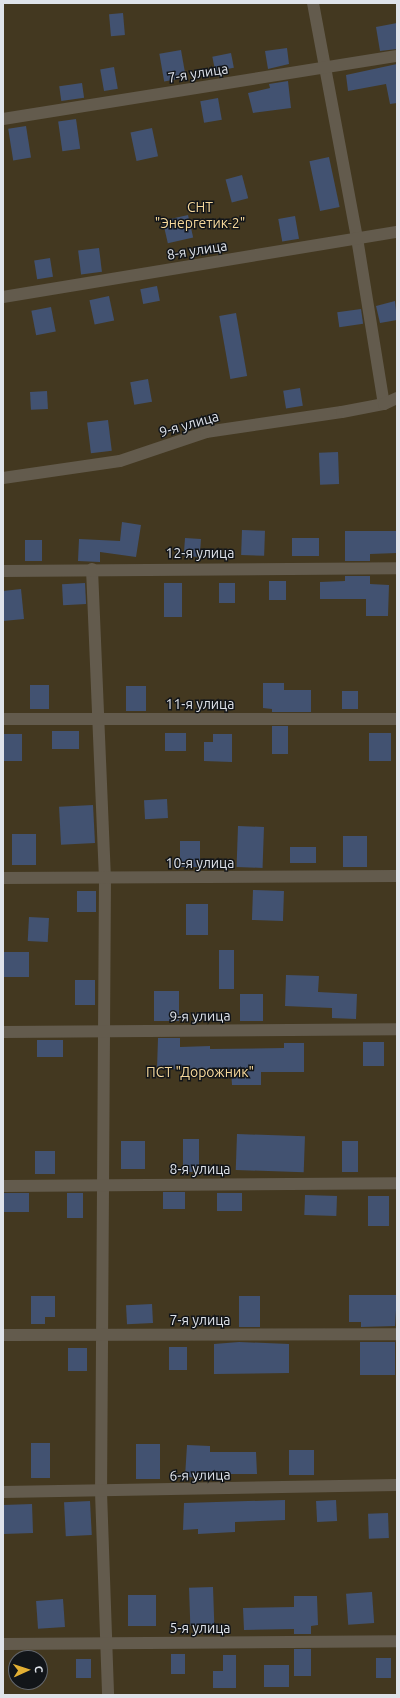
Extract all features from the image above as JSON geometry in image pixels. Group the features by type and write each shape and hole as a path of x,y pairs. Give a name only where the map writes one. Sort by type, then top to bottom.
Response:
{"street":[{"path":"314,3 357,238 384,404"},
{"name":"7-я улица","path":"3,119 397,56"},
{"name":"8-я улица","path":"3,297 397,232"},
{"name":"9-я улица","path":"3,478 120,462 206,432 384,404 397,398"},
{"name":"12-я улица","path":"3,571 92,569 397,568"},
{"path":"92,569 100,718 105,879 101,1492 108,1695"},
{"name":"11-я улица","path":"3,718 397,720"},
{"name":"10-я улица","path":"3,878 105,879 397,876"},
{"name":"9-я улица","path":"3,1032 397,1029"},
{"name":"8-я улица","path":"3,1186 397,1183"},
{"name":"7-я улица","path":"3,1336 397,1334"},
{"name":"6-я улица","path":"3,1492 101,1492 397,1485"},
{"name":"5-я улица","path":"3,1644 397,1641"}],"green space":[{"name":"ПСТ \"Дорожник\"","path":"3,3 397,3 397,1695 3,1695"}],"building":[{"path":"123,13 125,35 111,36 109,14"},
{"path":"397,23 397,49 380,51 376,27"},
{"path":"287,48 289,64 268,69 265,51"},
{"path":"181,50 186,78 164,81 159,54"},
{"path":"231,53 234,68 215,71 212,57"},
{"path":"397,64 397,103 390,104 386,84 348,91 346,75"},
{"path":"114,67 118,89 104,91 100,69"},
{"path":"288,81 291,108 253,113 248,93 270,88 269,84"},
{"path":"82,83 84,98 61,101 59,86"},
{"path":"218,98 222,120 204,123 200,101"},
{"path":"76,119 80,149 62,151 58,122"},
{"path":"26,126 31,158 13,160 8,129"},
{"path":"152,128 158,156 137,161 130,133"},
{"path":"329,157 340,207 320,211 309,161"},
{"path":"242,175 248,198 232,203 226,179"},
{"path":"188,215 193,237 168,243 163,221"},
{"path":"295,216 299,239 282,242 278,219"},
{"path":"99,248 102,272 81,274 78,251"},
{"path":"50,258 53,277 37,279 34,261"},
{"path":"157,286 160,301 143,304 140,289"},
{"path":"109,296 114,320 95,325 89,300"},
{"path":"395,301 397,320 380,323 376,306"},
{"path":"51,307 56,332 36,335 31,311"},
{"path":"361,309 363,324 339,327 337,312"},
{"path":"236,313 247,376 230,379 219,316"},
{"path":"148,379 152,402 134,405 130,382"},
{"path":"300,388 303,406 286,408 283,391"},
{"path":"47,391 48,409 31,410 30,392"},
{"path":"108,420 112,451 91,453 87,423"},
{"path":"338,452 339,484 320,485 319,453"},
{"path":"122,522 141,525 136,557 100,552 100,562 78,561 79,539 120,541"},
{"path":"242,530 265,531 264,556 241,555"},
{"path":"345,531 397,531 397,553 370,554 370,561 345,561"},
{"path":"185,538 201,539 200,557 184,556"},
{"path":"292,538 319,538 319,556 292,556"},
{"path":"25,540 42,540 42,561 25,561"},
{"path":"345,576 370,576 370,584 389,585 388,616 366,616 366,599 320,599 320,582 345,581"},
{"path":"269,581 286,581 286,600 269,600"},
{"path":"85,583 86,604 63,605 62,584"},
{"path":"164,583 182,583 182,617 164,617"},
{"path":"219,583 235,583 235,603 219,603"},
{"path":"21,589 24,619 3,621 3,591"},
{"path":"263,683 284,683 284,690 311,690 311,712 272,712 272,709 263,708"},
{"path":"30,685 49,685 49,709 30,709"},
{"path":"126,686 146,686 146,711 126,711"},
{"path":"342,691 358,691 358,709 342,709"},
{"path":"272,726 288,726 288,754 272,754"},
{"path":"52,731 79,731 79,749 52,749"},
{"path":"165,733 186,733 186,751 165,751"},
{"path":"369,733 391,733 391,761 369,761"},
{"path":"3,734 22,734 22,761 3,761"},
{"path":"213,734 232,734 232,762 204,761 204,742 213,742"},
{"path":"167,799 168,818 145,819 144,800"},
{"path":"93,805 95,843 61,845 59,807"},
{"path":"238,826 264,827 263,868 237,867"},
{"path":"12,834 36,834 36,865 12,865"},
{"path":"343,836 367,836 367,867 343,867"},
{"path":"180,841 200,841 200,867 180,867"},
{"path":"290,847 316,847 316,863 290,863"},
{"path":"253,890 284,891 283,921 252,920"},
{"path":"77,891 96,891 96,912 77,912"},
{"path":"186,904 208,904 208,935 186,935"},
{"path":"29,917 49,918 48,942 28,941"},
{"path":"219,950 234,950 234,989 219,989"},
{"path":"3,952 29,952 29,977 3,977"},
{"path":"286,975 319,976 318,992 357,994 356,1019 332,1018 332,1008 285,1006"},
{"path":"75,980 95,980 95,1005 75,1005"},
{"path":"154,991 179,991 179,1021 154,1021"},
{"path":"240,994 263,994 263,1021 240,1021"},
{"path":"158,1038 180,1038 180,1047 210,1046 210,1049 284,1048 284,1043 304,1043 304,1072 261,1072 261,1085 232,1085 231,1070 157,1069"},
{"path":"37,1040 63,1040 63,1057 37,1057"},
{"path":"363,1042 384,1042 384,1066 363,1066"},
{"path":"237,1134 305,1136 304,1172 236,1170"},
{"path":"183,1139 199,1139 199,1172 183,1172"},
{"path":"121,1141 145,1141 145,1169 121,1169"},
{"path":"342,1141 358,1141 358,1172 342,1172"},
{"path":"35,1151 55,1151 55,1174 35,1174"},
{"path":"163,1192 185,1192 185,1209 163,1209"},
{"path":"3,1193 29,1193 29,1212 3,1212"},
{"path":"67,1193 83,1193 83,1218 67,1218"},
{"path":"217,1193 242,1193 242,1211 217,1211"},
{"path":"305,1195 337,1196 336,1216 304,1215"},
{"path":"368,1196 389,1196 389,1226 368,1226"},
{"path":"349,1295 397,1295 395,1326 361,1327 361,1322 349,1322"},
{"path":"31,1296 55,1296 55,1317 45,1317 45,1324 31,1324"},
{"path":"239,1296 260,1296 260,1327 239,1327"},
{"path":"152,1304 153,1323 127,1324 126,1305"},
{"path":"239,1342 289,1344 289,1373 214,1374 214,1344"},
{"path":"360,1342 395,1342 395,1375 360,1375"},
{"path":"169,1347 187,1347 187,1370 169,1370"},
{"path":"68,1348 87,1348 87,1371 68,1371"},
{"path":"31,1443 50,1443 50,1478 31,1478"},
{"path":"136,1444 160,1444 160,1479 136,1479"},
{"path":"187,1445 210,1446 210,1452 256,1452 257,1474 209,1474 209,1478 185,1477"},
{"path":"289,1450 314,1450 314,1475 289,1475"},
{"path":"285,1500 285,1520 235,1522 235,1532 198,1534 198,1529 183,1530 184,1503"},
{"path":"336,1500 337,1521 317,1522 316,1501"},
{"path":"90,1501 92,1535 66,1536 64,1502"},
{"path":"32,1504 33,1533 4,1534 3,1505"},
{"path":"388,1513 389,1538 369,1539 368,1514"},
{"path":"213,1587 214,1625 190,1626 189,1588"},
{"path":"372,1592 374,1623 348,1625 346,1594"},
{"path":"128,1595 156,1595 156,1626 128,1626"},
{"path":"294,1596 317,1596 318,1625 311,1626 311,1634 294,1634 294,1629 244,1630 243,1608 294,1607"},
{"path":"63,1599 65,1627 38,1629 36,1601"},
{"path":"294,1649 311,1649 311,1676 294,1676"},
{"path":"171,1654 185,1654 185,1674 171,1674"},
{"path":"223,1655 236,1655 236,1688 213,1688 213,1671 223,1671"},
{"path":"376,1658 391,1658 391,1678 376,1678"},
{"path":"76,1659 91,1659 91,1678 76,1678"},
{"path":"264,1665 289,1665 289,1687 264,1687"}],"park label":[{"name":"СHТ \"Энергетик-2\"","path":"200,216"}]}
